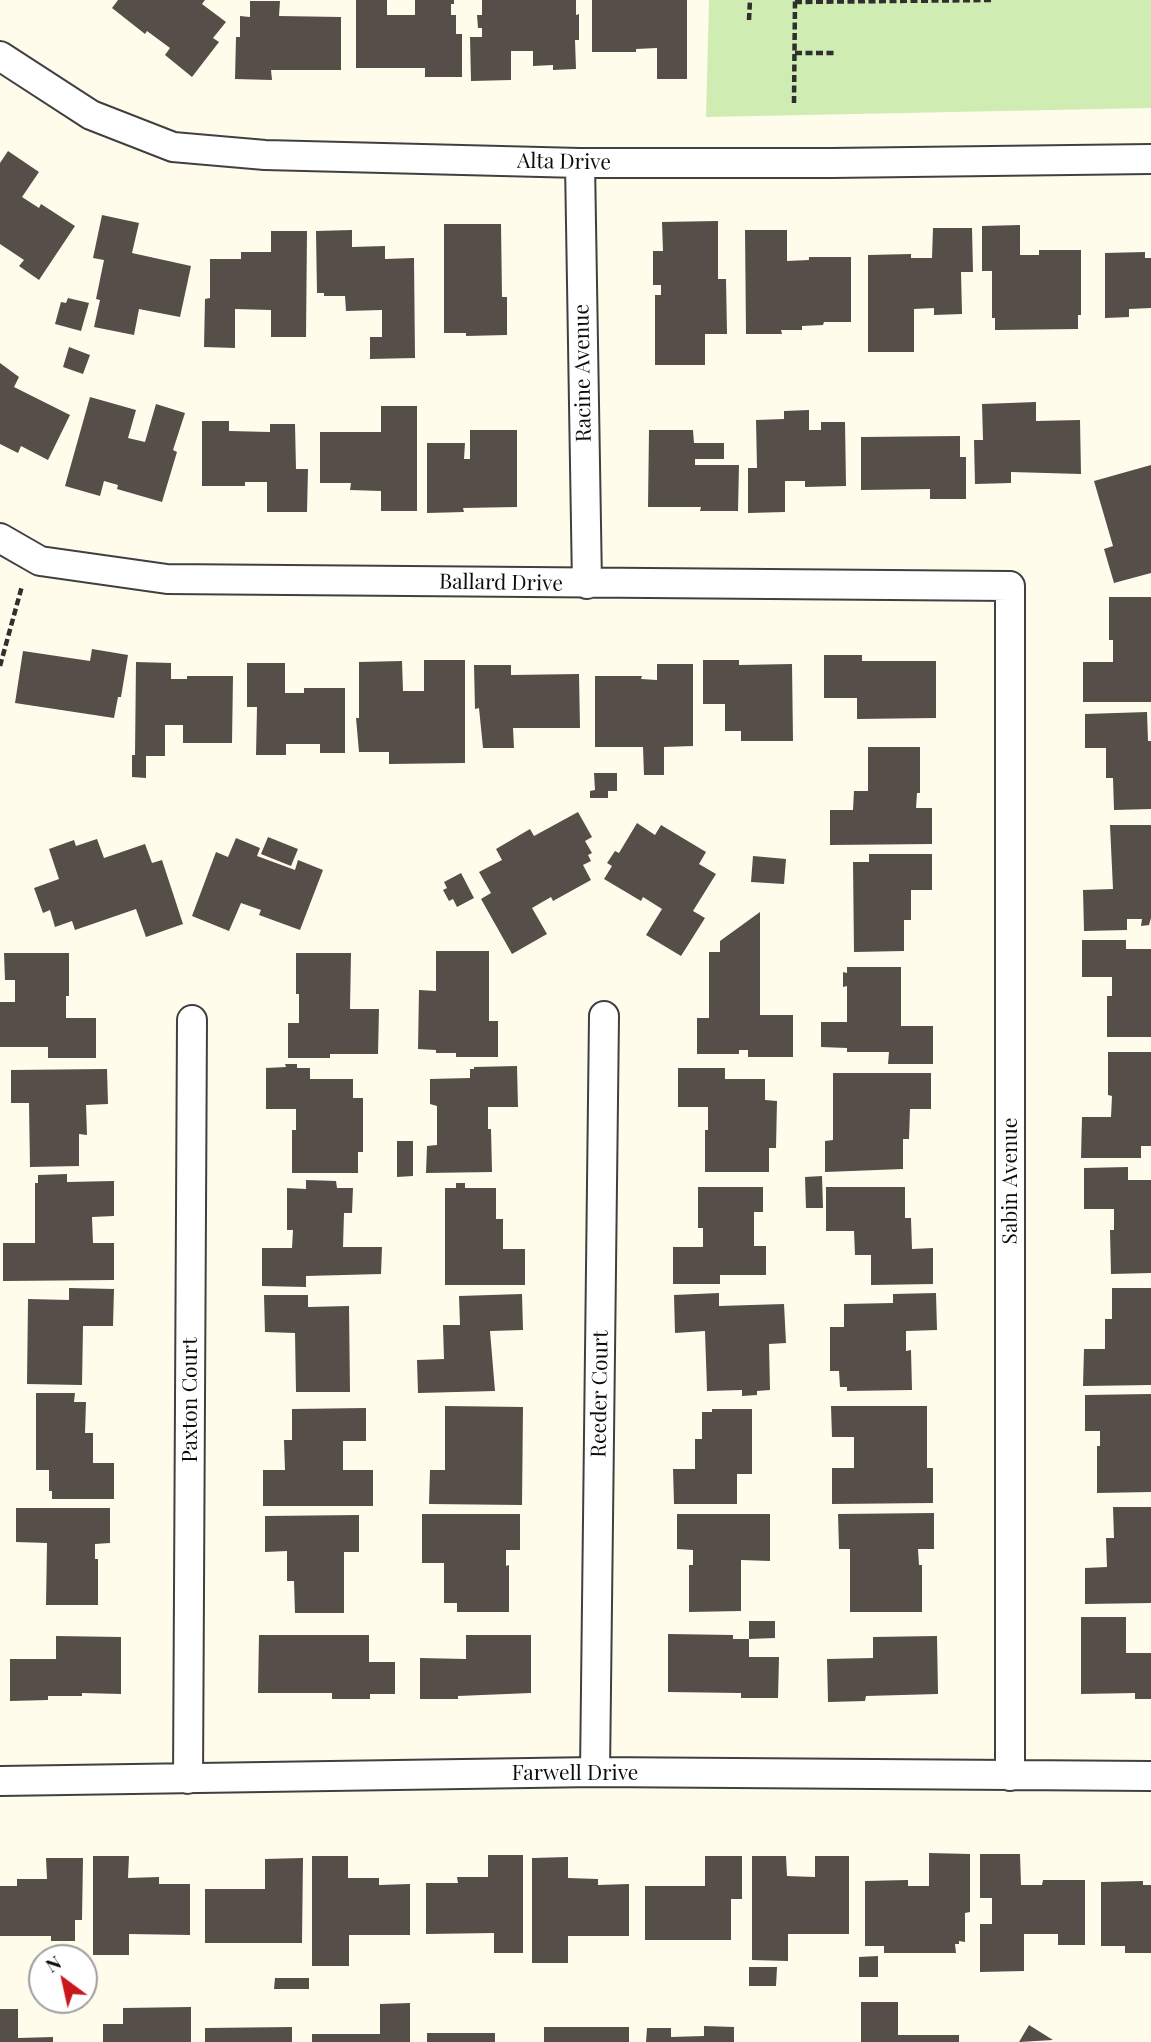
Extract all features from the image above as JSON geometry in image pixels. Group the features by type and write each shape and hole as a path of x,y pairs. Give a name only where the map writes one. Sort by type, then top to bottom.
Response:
{"street":[{"name":"Alta Drive","path":"0,56 91,115 173,147 265,155 580,163 1151,159"},
{"name":"Racine Avenue","path":"580,163 587,584"},
{"name":"Ballard Drive","path":"0,538 40,561 167,579 1010,586"},
{"name":"Sabin Avenue","path":"1010,586 1010,1776"},
{"name":"Reeder Court","path":"595,1772 604,1016"},
{"name":"Paxton Court","path":"188,1779 192,1020"},
{"name":"Farwell Drive","path":"0,1782 595,1772 1151,1776"}],"path":[{"path":"749,20 750,0"},
{"path":"794,103 795,1 992,0"},
{"path":"795,53 835,53"},
{"path":"0,666 30,555"}],"green space":[{"path":"709,0 1151,0 1151,108 706,117"}],"building":[{"path":"118,0 205,0 202,4 226,22 213,38 219,42 192,77 165,55 170,48 147,31 145,34 112,8"},
{"path":"356,0 387,0 387,15 415,15 415,0 454,0 454,4 451,4 451,15 456,15 456,34 462,34 462,77 425,77 425,68 356,68"},
{"path":"482,0 576,0 579,40 575,40 576,69 553,70 553,65 533,66 533,51 511,51 511,80 471,81 470,37 482,37 477,15 482,15"},
{"path":"592,0 687,0 687,79 657,79 657,48 636,49 636,52 592,52"},
{"path":"250,1 280,1 279,16 341,17 341,70 271,70 272,80 235,79 236,37 240,37 240,16 250,17"},
{"path":"8,151 39,172 22,197 39,208 41,204 75,226 39,280 19,266 24,260 0,244 0,163"},
{"path":"102,215 139,223 132,253 191,266 180,317 139,309 134,335 94,327 100,300 96,299 104,260 93,258"},
{"path":"718,221 718,279 726,279 727,334 705,334 705,365 655,365 655,295 661,295 661,285 653,285 653,251 663,251 662,222"},
{"path":"444,224 501,224 502,297 507,297 507,335 466,336 466,333 444,333"},
{"path":"1020,225 1020,255 1039,255 1039,250 1081,250 1081,315 1078,315 1078,329 995,330 995,318 992,318 992,271 982,271 982,226"},
{"path":"933,228 972,228 973,272 961,272 962,314 934,315 934,308 914,309 914,352 868,352 868,255 911,254 911,258 932,258"},
{"path":"352,230 352,247 385,246 385,259 414,258 415,358 370,359 370,337 382,337 382,310 346,311 345,296 324,296 324,293 317,293 316,231"},
{"path":"745,230 787,230 787,261 809,260 809,257 851,257 851,322 824,322 823,325 802,326 802,330 781,330 782,334 746,334"},
{"path":"271,231 307,231 306,337 271,337 271,310 235,309 235,348 204,347 205,299 210,298 210,259 241,259 241,252 271,252"},
{"path":"1145,252 1145,258 1151,258 1151,308 1129,309 1129,317 1105,318 1105,253"},
{"path":"68,298 89,303 81,331 55,324 61,302 66,303"},
{"path":"69,347 90,355 83,374 63,367"},
{"path":"0,363 19,377 14,387 70,415 48,460 21,446 18,453 0,444"},
{"path":"90,397 136,410 128,438 145,442 156,404 185,413 173,450 177,452 162,502 117,489 118,485 104,481 100,496 65,486"},
{"path":"1036,402 1036,421 1080,420 1081,474 1011,472 1011,483 975,484 974,440 983,440 982,404"},
{"path":"381,406 417,406 417,511 381,511 381,491 350,490 351,483 320,483 320,432 381,432"},
{"path":"809,410 809,430 821,430 821,422 845,422 846,486 805,487 805,481 785,481 785,512 748,513 748,468 757,468 756,420 784,419 784,411"},
{"path":"202,421 229,421 229,431 270,432 270,424 295,424 296,469 308,469 307,512 267,512 267,482 245,482 245,486 202,486"},
{"path":"470,430 517,430 517,507 463,508 464,512 427,513 427,443 465,443 464,459 470,459"},
{"path":"649,430 693,430 694,443 724,443 724,459 695,459 695,465 739,465 738,511 700,511 701,507 648,507"},
{"path":"960,436 960,457 966,457 966,499 930,499 930,489 861,490 861,437"},
{"path":"1151,465 1151,573 1114,583 1104,549 1113,546 1094,481"},
{"path":"1109,597 1151,597 1151,702 1083,702 1083,662 1113,662 1113,640 1109,640"},
{"path":"92,649 128,655 121,697 118,697 114,718 15,703 23,651 90,661"},
{"path":"824,655 862,655 862,661 936,661 936,718 857,719 857,698 824,698"},
{"path":"424,660 465,660 465,763 389,764 389,752 359,752 356,718 359,718 359,662 402,661 403,691 424,691"},
{"path":"703,660 739,660 739,665 792,664 793,741 741,741 741,731 725,731 725,704 703,704"},
{"path":"136,662 171,663 171,679 187,679 187,676 233,676 232,743 183,743 183,725 165,725 165,756 146,756 146,778 132,777 132,755 135,755"},
{"path":"247,663 285,663 285,693 304,693 304,688 345,688 345,753 320,753 320,744 286,744 286,755 256,755 257,707 247,707"},
{"path":"657,664 693,664 693,746 664,747 664,775 644,775 643,747 595,747 595,676 642,676 641,679 657,680"},
{"path":"474,665 511,665 511,675 579,674 580,728 513,728 514,748 483,748 479,708 475,709"},
{"path":"1147,712 1148,741 1151,741 1151,809 1114,810 1113,778 1106,778 1106,748 1085,748 1085,714"},
{"path":"868,747 920,747 920,793 917,793 916,808 932,808 932,844 830,845 830,810 853,810 854,791 868,791"},
{"path":"594,773 617,773 617,791 608,791 608,798 590,798 590,791 595,790"},
{"path":"578,812 592,837 585,841 592,853 588,855 591,861 583,865 591,880 553,901 551,897 532,908 547,934 512,954 481,899 491,893 479,872 502,860 496,849 530,829 534,836"},
{"path":"637,823 655,835 661,825 706,852 699,864 716,874 693,911 705,918 681,956 646,935 662,909 643,897 641,901 604,879 612,866 607,863 615,851 619,853"},
{"path":"1110,825 1151,825 1151,918 1149,925 1141,926 1142,919 1127,919 1127,930 1084,931 1083,890 1113,889"},
{"path":"268,837 298,849 291,866 261,854"},
{"path":"236,838 260,848 257,856 295,870 298,860 323,870 300,930 259,915 261,910 241,903 229,931 192,916 216,852 228,857"},
{"path":"97,839 104,858 145,844 152,863 162,860 183,924 146,937 136,909 75,930 72,921 55,927 50,910 43,913 34,888 59,879 49,849 74,840 76,846"},
{"path":"869,854 932,854 932,890 911,890 911,920 904,920 904,951 854,952 853,862 869,862"},
{"path":"753,856 786,859 784,884 751,882"},
{"path":"461,873 474,898 457,907 453,899 449,901 443,890 447,888 444,882"},
{"path":"760,912 760,1015 793,1015 793,1057 748,1057 748,1050 739,1050 739,1054 697,1054 697,1018 709,1018 709,952 720,952 720,941"},
{"path":"1082,940 1126,940 1126,949 1151,949 1151,1037 1107,1037 1107,996 1112,996 1112,977 1082,977"},
{"path":"436,951 489,951 489,1021 498,1021 498,1057 456,1057 456,1053 418,1049 419,990 436,991"},
{"path":"4,953 69,953 66,1018 96,1018 96,1058 48,1058 48,1047 0,1047 0,1002 15,1002 15,980 5,980"},
{"path":"296,953 351,953 350,1009 379,1009 378,1054 330,1054 330,1058 288,1058 288,1023 299,1023"},
{"path":"847,967 901,967 901,1026 933,1026 933,1064 888,1064 889,1052 847,1052 847,1048 821,1047 821,1022 847,1022 847,986 843,987 843,972 847,973"},
{"path":"1108,1052 1151,1052 1151,1146 1141,1146 1141,1158 1081,1158 1082,1117 1111,1117"},
{"path":"285,1064 310,1068 310,1079 353,1079 353,1098 363,1098 363,1152 358,1152 358,1173 292,1173 292,1130 296,1130 296,1109 266,1109 266,1068 286,1067"},
{"path":"517,1066 518,1107 488,1107 492,1172 426,1173 427,1146 437,1145 437,1106 430,1104 430,1079 470,1078 470,1069 474,1067"},
{"path":"678,1068 725,1068 725,1079 765,1079 765,1100 777,1101 776,1148 769,1148 769,1172 705,1172 708,1107 678,1107"},
{"path":"107,1069 108,1104 86,1105 87,1135 79,1134 79,1166 30,1167 29,1103 11,1103 11,1070"},
{"path":"833,1073 931,1073 931,1109 910,1109 909,1139 903,1139 903,1169 825,1172 825,1141 833,1140"},
{"path":"397,1141 413,1141 413,1176 397,1177"},
{"path":"1128,1167 1128,1180 1151,1180 1151,1273 1111,1274 1110,1230 1114,1230 1114,1209 1084,1209 1084,1168"},
{"path":"67,1174 67,1182 114,1181 114,1216 92,1217 93,1243 114,1243 114,1280 3,1281 3,1243 35,1243 35,1183 38,1183 38,1175"},
{"path":"822,1176 823,1208 806,1208 805,1177"},
{"path":"306,1180 336,1181 337,1188 353,1188 352,1213 344,1213 343,1247 382,1247 381,1274 306,1276 306,1287 262,1286 262,1248 292,1248 293,1230 287,1230 287,1188 306,1189"},
{"path":"456,1183 465,1183 465,1188 496,1188 496,1219 503,1219 503,1249 525,1249 525,1285 445,1285 445,1188 456,1188"},
{"path":"698,1187 763,1187 763,1212 754,1212 754,1246 766,1246 766,1275 720,1275 720,1284 673,1284 673,1247 703,1247 703,1228 698,1228"},
{"path":"826,1187 905,1187 905,1218 911,1218 912,1249 933,1248 933,1284 871,1285 871,1255 855,1255 854,1231 826,1231"},
{"path":"69,1288 114,1289 113,1326 83,1326 82,1385 27,1384 28,1299 69,1300"},
{"path":"1112,1288 1151,1288 1151,1385 1083,1386 1084,1349 1105,1349 1105,1319 1112,1319"},
{"path":"719,1293 719,1306 784,1304 786,1343 769,1344 770,1390 757,1391 757,1395 742,1396 742,1390 707,1391 705,1331 675,1333 674,1295"},
{"path":"936,1293 937,1330 906,1331 906,1351 911,1350 912,1390 847,1391 847,1387 840,1387 839,1371 830,1371 830,1327 844,1327 844,1304 893,1303 893,1294"},
{"path":"522,1294 523,1330 490,1331 495,1391 418,1393 417,1360 444,1359 443,1325 460,1325 459,1296"},
{"path":"264,1295 308,1295 308,1307 349,1306 350,1392 296,1392 295,1333 265,1332"},
{"path":"36,1393 75,1393 74,1402 86,1402 85,1433 93,1433 93,1463 114,1463 114,1499 52,1499 52,1491 49,1491 49,1470 36,1470"},
{"path":"1151,1394 1151,1492 1097,1493 1097,1446 1100,1446 1100,1431 1085,1431 1085,1395"},
{"path":"445,1406 523,1407 522,1505 429,1504 430,1470 445,1470"},
{"path":"831,1406 927,1406 927,1468 933,1468 933,1503 832,1504 832,1468 854,1468 854,1437 832,1437"},
{"path":"366,1408 366,1441 343,1441 343,1470 373,1470 373,1506 263,1506 263,1470 285,1470 284,1440 292,1440 292,1409"},
{"path":"712,1409 752,1409 752,1474 737,1474 737,1504 674,1504 673,1469 695,1469 695,1439 702,1439 702,1412 712,1412"},
{"path":"1113,1507 1151,1507 1151,1603 1085,1604 1085,1568 1107,1567 1106,1538 1114,1538"},
{"path":"16,1508 110,1508 110,1543 95,1544 95,1559 98,1559 98,1605 46,1605 47,1543 16,1542"},
{"path":"934,1513 934,1549 918,1549 919,1565 922,1565 922,1612 850,1612 850,1549 839,1549 838,1514"},
{"path":"422,1514 520,1514 520,1550 506,1550 506,1566 509,1565 509,1612 457,1612 457,1603 444,1603 444,1563 422,1563"},
{"path":"677,1514 770,1514 770,1561 741,1560 741,1611 689,1612 689,1565 693,1565 693,1550 677,1549"},
{"path":"359,1515 359,1552 344,1552 344,1613 295,1613 294,1581 287,1581 287,1551 265,1552 265,1516"},
{"path":"1081,1617 1126,1617 1126,1653 1151,1653 1151,1699 1135,1699 1135,1693 1081,1694"},
{"path":"749,1621 775,1621 775,1638 749,1639"},
{"path":"668,1634 733,1635 733,1639 749,1639 749,1657 779,1657 778,1698 741,1698 741,1693 668,1692"},
{"path":"259,1635 369,1635 369,1662 395,1662 395,1694 370,1694 370,1699 332,1699 332,1693 258,1693"},
{"path":"466,1635 531,1635 531,1693 420,1699 420,1658 466,1659"},
{"path":"56,1636 121,1637 121,1694 82,1693 82,1696 48,1696 48,1700 10,1701 10,1659 56,1659"},
{"path":"937,1636 938,1694 866,1696 865,1701 828,1702 827,1659 873,1658 873,1637"},
{"path":"929,1853 970,1854 970,1912 965,1913 965,1942 959,1941 959,1944 955,1944 956,1953 884,1953 884,1946 865,1946 865,1881 908,1880 908,1886 929,1886"},
{"path":"980,1854 1020,1854 1021,1885 1042,1885 1043,1880 1085,1880 1085,1945 1058,1945 1058,1934 1024,1934 1024,1971 980,1972 980,1924 992,1924 992,1898 980,1898"},
{"path":"488,1855 523,1855 523,1953 494,1953 494,1933 426,1934 426,1883 458,1883 457,1877 488,1877"},
{"path":"93,1856 129,1856 128,1878 159,1877 159,1884 190,1884 190,1935 129,1934 129,1955 98,1955 98,1944 93,1944"},
{"path":"312,1856 348,1856 348,1878 379,1878 379,1885 410,1884 410,1935 349,1935 349,1966 312,1966"},
{"path":"705,1856 742,1856 742,1899 731,1899 731,1940 645,1940 645,1886 705,1886"},
{"path":"752,1856 786,1856 787,1876 815,1877 815,1856 849,1856 849,1934 788,1934 788,1961 752,1960"},
{"path":"568,1857 568,1878 598,1879 598,1885 629,1884 629,1936 568,1936 568,1963 532,1963 532,1858"},
{"path":"46,1858 83,1858 82,1920 75,1920 75,1941 51,1941 51,1936 0,1936 0,1886 17,1886 17,1879 47,1879"},
{"path":"303,1858 302,1943 205,1943 205,1889 265,1889 265,1859"},
{"path":"1143,1881 1143,1885 1151,1885 1151,1953 1125,1953 1125,1946 1101,1946 1101,1882"},
{"path":"878,1956 878,1977 859,1977 859,1957"},
{"path":"749,1967 777,1967 776,1986 749,1986"},
{"path":"275,1978 309,1978 309,1989 274,1989"},
{"path":"861,2002 898,2002 898,2035 959,2035 959,2042 861,2042"},
{"path":"410,2003 410,2042 312,2042 312,2034 380,2034 380,2004"},
{"path":"191,2007 191,2042 103,2042 103,2024 123,2024 123,2008"},
{"path":"0,2009 18,2009 18,2038 53,2037 53,2042 0,2042"},
{"path":"1029,2025 1053,2040 1019,2042"},
{"path":"704,2026 734,2027 734,2042 646,2042 647,2028 671,2028 671,2037 704,2036"},
{"path":"292,2027 292,2042 205,2042 205,2028"},
{"path":"544,2027 629,2027 629,2042 544,2042"},
{"path":"427,2033 495,2033 495,2042 427,2042"}]}
